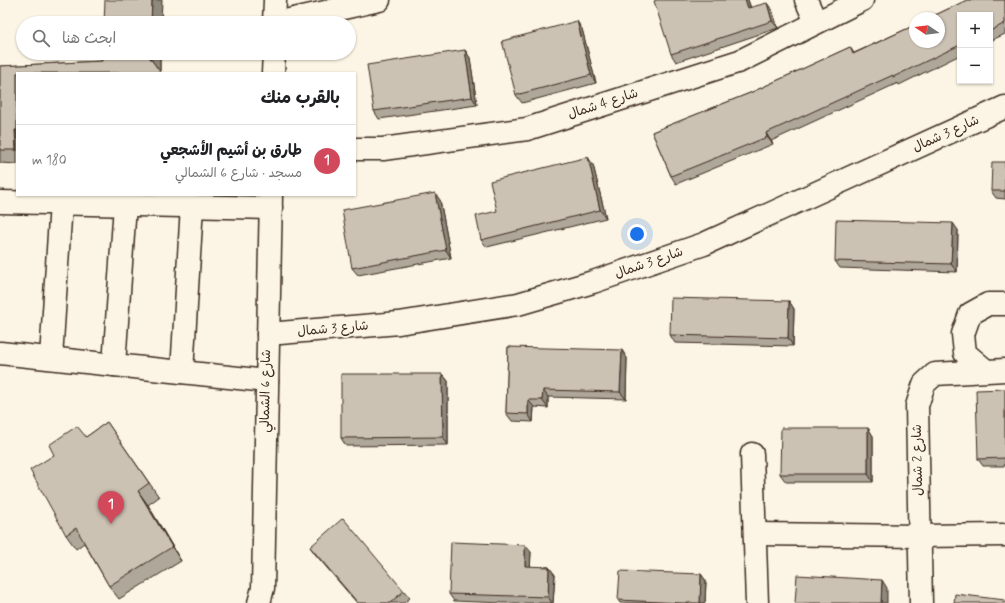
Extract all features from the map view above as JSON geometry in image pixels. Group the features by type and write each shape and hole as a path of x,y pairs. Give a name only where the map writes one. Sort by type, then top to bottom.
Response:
{"street":[{"path":"275,0 275,16"},
{"path":"307,16 379,0"},
{"path":"806,0 816,22"},
{"name":"شارع 4 شمال","path":"356,149 383,149 527,128 740,61 862,0"},
{"path":"273,72 274,60"},
{"name":"شارع 3 شمال","path":"268,334 399,322 511,305 592,282 704,244 1005,107"},
{"path":"0,202 192,206 271,202"},
{"name":"شارع 6 الشمالي","path":"263,598 266,381 271,202"},
{"path":"51,358 61,203"},
{"path":"114,365 125,205"},
{"path":"182,372 192,206"},
{"name":"شارع 2 شمال","path":"995,370 965,353 963,334 970,314 988,304 1005,304"},
{"path":"0,353 266,381"},
{"name":"شارع 2 شمال","path":"921,603 917,406 924,384 935,374 995,370"},
{"path":"752,454 757,603"},
{"path":"755,534 920,536 1005,535"}],"building":[{"path":"105,0 152,0 151,16 104,16"},
{"path":"745,0 748,8 767,3 772,21 671,54 654,1"},
{"path":"967,0 1005,0 1005,23 993,29 993,12 957,12 957,46 893,77 893,75 766,133 767,137 671,176 652,132 750,93 850,47 853,54 909,28 909,48 945,48 945,12 942,12"},
{"path":"577,21 591,75 516,95 502,41"},
{"path":"465,50 472,97 374,111 367,65"},
{"path":"151,60 160,72 16,72 16,150 0,150 0,66"},
{"path":"588,157 600,210 481,240 476,216 497,211 490,181"},
{"path":"992,162 1005,162 1005,191 991,191"},
{"path":"435,193 446,250 352,268 342,210"},
{"path":"836,220 953,223 951,264 835,261"},
{"path":"671,298 789,301 788,338 670,335"},
{"path":"508,347 622,350 620,392 543,390 542,400 528,400 528,414 506,413"},
{"path":"341,374 442,374 443,437 341,438"},
{"path":"1005,389 1005,458 978,459 976,390"},
{"path":"107,422 149,483 138,491 172,547 109,586 76,528 66,535 30,470 54,455 49,445 77,426 86,437"},
{"path":"781,428 868,428 868,474 780,474"},
{"path":"343,518 404,591 390,603 358,603 310,547"},
{"path":"451,542 525,545 525,566 549,567 548,597 449,594"},
{"path":"620,571 701,574 700,603 618,600"},
{"path":"797,575 882,580 881,603 795,603"},
{"path":"955,594 1005,600 1005,603 954,603"}],"place":[{"name":"طارق بن أشيم الأشجعي","path":"111,524"}]}
